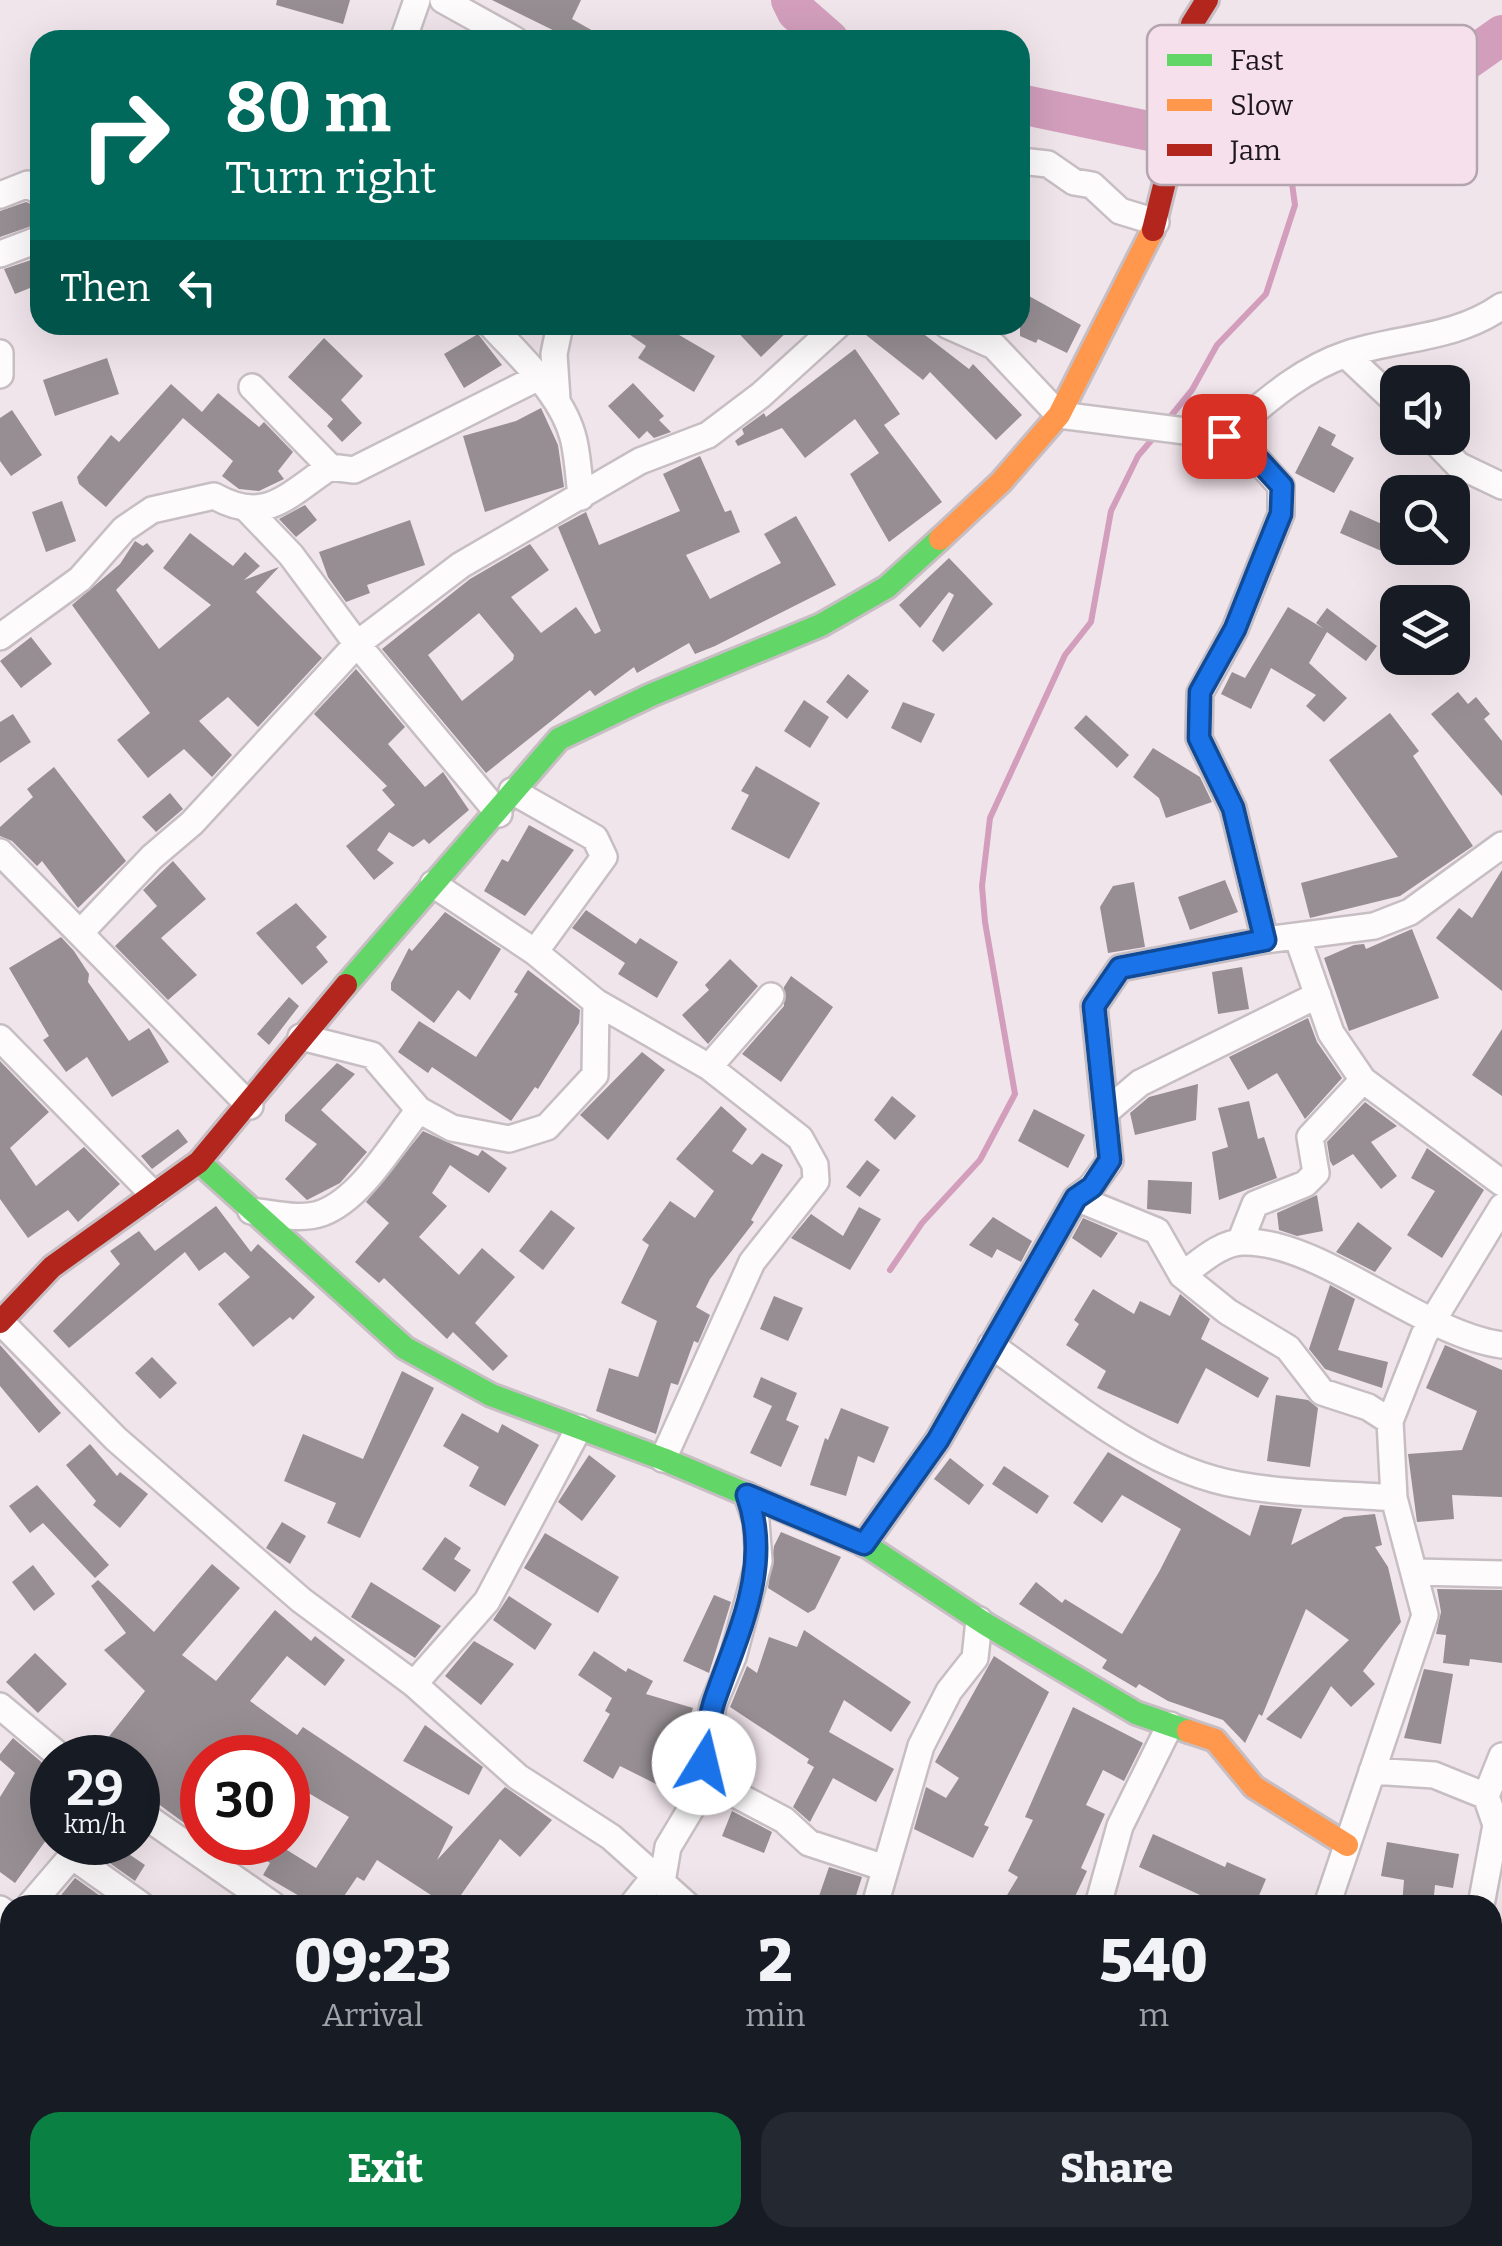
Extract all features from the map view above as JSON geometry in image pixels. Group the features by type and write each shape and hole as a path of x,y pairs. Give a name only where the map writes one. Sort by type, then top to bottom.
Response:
{"street":[{"path":"406,30 417,0"},
{"path":"442,0 496,30"},
{"path":"1192,25 1207,0"},
{"path":"1030,161 1048,164 1074,182 1092,185 1120,211 1156,222"},
{"path":"0,195 30,185"},
{"path":"676,1895 611,1837 518,1777 414,1684 301,1600 116,1439 0,1322 52,1267 199,1162 250,1106 301,1037 559,739 651,695 821,626 887,587 1000,482 1059,415 1156,222 1166,185"},
{"path":"0,254 30,243"},
{"path":"970,335 994,346 1059,415 1224,436 1300,374 1346,355 1462,328 1502,306"},
{"path":"500,335 539,377 574,438 581,497"},
{"path":"558,335 554,354 559,408"},
{"path":"81,932 152,858 192,824 357,644 461,565 640,460 708,435 761,395 827,335"},
{"path":"0,353 0,375"},
{"path":"1346,355 1380,387"},
{"path":"0,637 80,579 124,529 152,510 214,496 261,511 330,467 367,466 539,377"},
{"path":"252,387 330,467"},
{"path":"1231,430 1282,486 1281,514 1235,629 1200,692 1199,738 1233,808 1265,940"},
{"path":"1448,455 1458,465 1502,486"},
{"path":"248,510 291,555 357,644 506,802 595,838 604,857 535,952"},
{"path":"864,1544 938,1440 1076,1198 1092,1187 1110,1160 1108,1110 1094,1006 1120,968 1265,940 1374,926 1410,912 1502,845"},
{"path":"0,852 250,1106"},
{"path":"432,884 535,952 596,1002 709,1067 800,1138 816,1165 816,1180 752,1262 663,1459"},
{"path":"1297,936 1331,1033 1363,1080 1502,1183"},
{"path":"1108,1110 1140,1083 1318,995"},
{"path":"709,1067 771,996"},
{"path":"301,1037 372,1055 420,1110 452,1128 509,1139 547,1127 594,1075 596,1002"},
{"path":"0,1038 153,1194"},
{"path":"1240,1242 1255,1204 1305,1184 1316,1172 1310,1137 1363,1080"},
{"path":"251,1210 298,1216 320,1214 344,1202 420,1110"},
{"path":"199,1162 405,1348 491,1395 663,1459 864,1544 979,1620 1136,1713 1215,1740 1254,1786 1348,1845"},
{"path":"1076,1198 1157,1231 1182,1275 1228,1312 1288,1348 1322,1392 1368,1407 1390,1421"},
{"path":"1330,1895 1425,1615 1394,1498 1390,1421 1433,1319 1502,1207"},
{"path":"1182,1275 1216,1251 1240,1242 1292,1250 1433,1319 1502,1345"},
{"path":"991,1345 1118,1434 1190,1472 1238,1485 1394,1498"},
{"path":"414,1684 487,1601 579,1428"},
{"path":"642,1895 658,1879 668,1847 700,1792 713,1706 733,1657 759,1561 756,1521 747,1495"},
{"path":"1416,1572 1502,1574"},
{"path":"878,1895 921,1746 949,1691 975,1658 979,1620"},
{"path":"0,1706 35,1735"},
{"path":"1101,1895 1120,1826 1170,1726"},
{"path":"1486,1796 1502,1756"},
{"path":"1372,1770 1434,1775 1486,1796 1499,1826 1483,1895"},
{"path":"700,1792 731,1792 784,1820 809,1843 886,1868"},
{"path":"160,1826 259,1895"},
{"path":"39,1895 65,1865"},
{"path":"95,1865 130,1895"}],"building":[{"path":"277,0 350,0 343,24 276,5"},
{"path":"492,0 581,0 572,19 591,30 553,30"},
{"path":"30,204 30,226 0,237 0,211"},
{"path":"30,260 30,288 15,294 4,269"},
{"path":"1030,297 1081,325 1067,353 1038,339 1036,343 1020,336 1030,335"},
{"path":"479,335 502,365 464,388 444,354"},
{"path":"630,335 679,335 715,356 694,392 638,358 646,346"},
{"path":"740,335 784,335 761,357"},
{"path":"866,335 925,335 969,369 973,364 1022,415 996,440 930,372 923,380"},
{"path":"324,338 363,376 341,400 362,423 342,442 327,426 333,419 288,377"},
{"path":"855,349 900,414 884,425 942,502 889,542 850,474 879,453 855,419 805,458 782,428 738,446 735,441 744,434 742,429 764,413 766,417"},
{"path":"107,358 119,394 55,416 43,380"},
{"path":"633,383 664,416 659,420 671,432 654,438 647,431 639,439 608,406"},
{"path":"171,384 202,412 218,393 259,427 264,422 293,452 278,471 284,479 259,491 239,489 222,476 233,461 183,418 106,507 79,484 77,477 111,435 119,442"},
{"path":"541,408 558,445 564,487 485,512 463,436 516,421"},
{"path":"12,410 42,455 11,476 0,461 0,418"},
{"path":"1319,426 1336,435 1331,445 1354,458 1334,493 1295,473"},
{"path":"700,456 725,512 731,510 740,532 686,555 710,599 781,563 764,534 796,516 836,585 715,646 695,654 689,643 637,673 634,667 595,696 590,690 486,773 382,649 470,579 530,544 549,570 511,597 541,633 576,607 595,634 601,631 558,527 586,512 599,545 680,511 663,474","holes":["479,613 514,655 513,660 462,701 428,655"]},
{"path":"62,501 76,541 46,552 32,512"},
{"path":"305,505 317,520 296,537 279,519"},
{"path":"1350,510 1380,523 1380,550 1340,533"},
{"path":"410,520 425,565 367,585 370,593 346,602 328,577 319,552"},
{"path":"190,533 233,566 245,552 260,566 244,580 279,567 256,592 322,658 258,727 228,697 199,721 232,755 212,777 184,749 148,778 117,740 150,713 72,605 120,564 135,541 143,546 147,543 154,551 116,590 159,649 211,605 163,568"},
{"path":"949,558 993,604 943,652 932,641 954,595 949,592 920,628 899,605"},
{"path":"1288,607 1324,629 1316,623 1327,608 1377,646 1366,661 1327,632 1309,663 1347,698 1324,722 1306,706 1316,695 1271,668 1251,709 1221,694 1232,672 1245,678"},
{"path":"31,637 52,664 21,688 0,661"},
{"path":"356,669 405,727 388,744 425,787 443,772 469,810 429,844 424,839 413,847 389,832 377,850 394,863 374,880 346,846 395,805 382,790 387,786 314,714"},
{"path":"848,674 869,691 847,719 826,702"},
{"path":"1458,692 1468,704 1476,697 1490,714 1484,719 1502,741 1502,796 1431,714"},
{"path":"804,700 829,717 810,748 784,731"},
{"path":"903,702 935,714 921,743 891,728"},
{"path":"1390,713 1419,751 1413,756 1473,846 1400,896 1310,918 1301,883 1398,857 1329,760"},
{"path":"13,714 31,742 0,763 0,722"},
{"path":"1086,715 1129,755 1117,768 1074,728"},
{"path":"1153,748 1200,777 1212,802 1166,818 1159,798 1133,777"},
{"path":"756,766 820,803 789,859 731,829 749,795 741,791"},
{"path":"54,767 126,861 78,908 42,861 37,866 12,841 0,836 0,827 33,797 27,789"},
{"path":"170,793 183,809 156,832 142,817"},
{"path":"529,825 574,850 525,916 484,891 502,859 508,862"},
{"path":"173,861 206,899 161,938 197,975 168,1000 115,946 157,906 143,890"},
{"path":"1502,870 1502,991 1436,938 1459,908 1472,918"},
{"path":"1225,880 1238,912 1190,930 1178,897"},
{"path":"1134,882 1145,947 1108,953 1100,907 1113,886"},
{"path":"296,903 327,937 316,947 328,962 302,985 256,933"},
{"path":"586,910 636,944 640,938 678,962 657,998 618,974 625,963 572,928"},
{"path":"445,912 501,949 470,1000 458,990 434,1023 391,990 391,983 409,948 412,951"},
{"path":"1412,929 1439,998 1349,1031 1324,958 1354,945 1364,944 1366,949"},
{"path":"61,937 74,951 89,974 88,982 129,1041 149,1028 169,1062 112,1097 87,1057 66,1072 43,1040 49,1036 9,968"},
{"path":"730,959 758,986 708,1044 682,1015 709,990 705,985"},
{"path":"1242,967 1249,1009 1218,1014 1212,972"},
{"path":"528,970 580,1010 579,1023 538,1089 535,1087 511,1121 432,1067 428,1073 398,1052 419,1021 476,1057 518,994 514,992"},
{"path":"791,976 833,1007 781,1082 742,1054 784,1006 784,987"},
{"path":"289,997 299,1006 269,1045 257,1034"},
{"path":"1308,1018 1317,1042 1342,1078 1305,1119 1277,1073 1248,1090 1229,1057"},
{"path":"1502,1029 1502,1096 1472,1075"},
{"path":"642,1052 665,1070 608,1140 580,1115"},
{"path":"0,1061 49,1112 10,1148 36,1186 84,1147 120,1184 78,1222 68,1210 28,1238 0,1199"},
{"path":"337,1063 355,1074 321,1110 367,1152 340,1183 307,1200 285,1179 317,1144 285,1121 285,1115"},
{"path":"1198,1084 1196,1120 1135,1135 1130,1113 1149,1097"},
{"path":"892,1096 916,1116 895,1140 874,1120"},
{"path":"1249,1101 1258,1139 1264,1137 1277,1178 1219,1200 1212,1152 1228,1147 1218,1108"},
{"path":"1365,1102 1397,1126 1371,1142 1397,1176 1381,1189 1353,1154 1333,1166 1330,1161 1327,1142"},
{"path":"721,1106 747,1129 732,1151 752,1165 762,1153 783,1165 751,1220 754,1222 710,1279 696,1307 710,1315 698,1343 694,1341 678,1385 671,1383 656,1434 596,1411 609,1368 638,1377 657,1321 621,1303 649,1245 642,1240 670,1201 695,1218 714,1191 676,1159"},
{"path":"1034,1109 1085,1135 1068,1168 1018,1141"},
{"path":"178,1129 188,1142 152,1169 141,1156"},
{"path":"423,1131 478,1156 482,1150 507,1168 489,1193 450,1165 432,1193 447,1206 419,1237 459,1275 482,1248 515,1277 475,1323 508,1356 493,1371 453,1332 447,1339 384,1278 379,1283 355,1262 389,1223 366,1202"},
{"path":"1427,1148 1484,1190 1442,1258 1407,1235 1435,1191 1411,1178"},
{"path":"867,1160 880,1170 860,1197 846,1187"},
{"path":"1148,1180 1192,1182 1191,1214 1147,1209"},
{"path":"1317,1195 1323,1231 1297,1236 1279,1230 1277,1213"},
{"path":"216,1206 251,1252 258,1244 315,1297 293,1320 290,1317 253,1347 218,1304 250,1277 225,1252 199,1271 185,1252 69,1348 53,1331 120,1264 110,1251 139,1231 155,1251"},
{"path":"859,1207 881,1219 850,1270 791,1238 811,1214 843,1236"},
{"path":"551,1210 575,1228 543,1270 519,1251"},
{"path":"993,1217 1032,1241 1021,1262 997,1249 992,1258 969,1245"},
{"path":"1083,1218 1118,1233 1101,1258 1072,1238"},
{"path":"1358,1222 1392,1248 1375,1272 1336,1252"},
{"path":"1330,1285 1355,1299 1338,1350 1388,1362 1382,1388 1325,1369 1309,1349"},
{"path":"1093,1289 1134,1314 1140,1301 1170,1316 1180,1294 1210,1319 1201,1339 1269,1378 1258,1398 1206,1368 1178,1424 1097,1388 1106,1371 1066,1345 1079,1324 1074,1320"},
{"path":"774,1296 803,1308 788,1341 760,1329"},
{"path":"0,1345 61,1413 39,1433 0,1386"},
{"path":"1445,1345 1502,1370 1502,1497 1452,1495 1454,1519 1417,1522 1408,1454 1462,1450 1477,1411 1426,1388"},
{"path":"152,1357 177,1383 160,1399 135,1373"},
{"path":"402,1371 434,1388 360,1538 327,1523 336,1503 284,1481 303,1434 363,1459"},
{"path":"761,1377 797,1393 786,1420 799,1426 781,1467 750,1453 772,1406 753,1397"},
{"path":"1276,1395 1308,1400 1318,1408 1310,1467 1267,1461"},
{"path":"841,1408 889,1427 874,1463 858,1456 846,1496 810,1485 825,1438 828,1440"},
{"path":"462,1413 498,1433 502,1424 539,1445 505,1506 469,1486 479,1467 443,1446"},
{"path":"90,1444 117,1476 120,1472 148,1494 120,1528 93,1505 96,1501 66,1465"},
{"path":"1108,1452 1250,1536 1260,1505 1302,1509 1291,1545 1344,1517 1375,1514 1382,1545 1375,1547 1388,1567 1401,1622 1363,1671 1375,1684 1351,1707 1331,1686 1301,1739 1266,1719 1349,1640 1306,1609 1262,1716 1259,1714 1245,1743 1223,1720 1168,1701 1139,1684 1136,1688 1102,1668 1107,1660 1019,1604 1036,1582 1062,1603 1065,1599 1122,1634 1159,1572 1181,1529 1122,1495 1102,1523 1073,1503"},
{"path":"589,1455 616,1476 582,1521 558,1502"},
{"path":"950,1458 984,1485 969,1505 934,1479"},
{"path":"1004,1466 1049,1496 1037,1514 992,1484"},
{"path":"37,1485 109,1565 95,1578 43,1523 30,1533 9,1506"},
{"path":"282,1522 306,1536 290,1564 266,1548"},
{"path":"781,1532 841,1557 815,1609 808,1613 768,1588 774,1546"},
{"path":"545,1533 619,1577 598,1613 524,1568"},
{"path":"445,1537 461,1548 454,1559 471,1570 455,1592 422,1569"},
{"path":"212,1564 240,1588 182,1655 216,1681 275,1610 311,1641 315,1636 345,1660 325,1686 287,1656 250,1701 297,1735 180,1735 180,1820 160,1805 160,1735 110,1735 145,1691 104,1650 126,1633 91,1586 98,1580 154,1632"},
{"path":"33,1565 55,1594 34,1611 12,1582"},
{"path":"371,1582 441,1626 415,1658 351,1617"},
{"path":"1437,1589 1502,1590 1502,1663 1470,1659 1469,1666 1443,1663 1446,1635 1436,1634 1441,1612"},
{"path":"714,1595 731,1602 709,1673 683,1661"},
{"path":"509,1596 552,1624 535,1650 493,1620"},
{"path":"804,1630 911,1702 891,1732 844,1700 829,1732 894,1769 876,1802 833,1778 810,1822 793,1807 814,1767 807,1763 809,1759 730,1707 747,1666 757,1673 769,1637 797,1647"},
{"path":"474,1641 514,1664 481,1705 445,1676"},
{"path":"594,1651 626,1672 628,1668 653,1681 646,1694 693,1708 674,1771 679,1774 670,1791 620,1766 613,1779 583,1761 610,1714 605,1711 612,1698 578,1675"},
{"path":"35,1653 67,1684 38,1713 6,1682"},
{"path":"994,1656 1049,1692 984,1825 989,1827 973,1858 914,1829 926,1787 946,1798 959,1778 935,1762"},
{"path":"1424,1669 1453,1674 1441,1744 1404,1738"},
{"path":"1073,1707 1143,1743 1124,1781 1103,1770 1086,1805 1105,1814 1081,1868 1087,1871 1076,1895 1007,1895 1018,1877 1008,1871 1033,1820 1025,1817"},
{"path":"425,1725 483,1767 469,1795 403,1761"},
{"path":"303,1727 453,1827 437,1860 505,1787 552,1820 520,1857 500,1839 461,1895 431,1895 377,1860 364,1881 357,1877 345,1895 298,1895 263,1875 269,1865 310,1864 316,1868 349,1817 310,1794 310,1735 297,1735"},
{"path":"13,1738 30,1752 30,1862 15,1883 0,1872 0,1797 15,1773 0,1760 0,1754"},
{"path":"732,1811 772,1832 764,1853 722,1836"},
{"path":"1153,1834 1225,1867 1227,1862 1266,1879 1259,1895 1200,1895 1139,1867"},
{"path":"1387,1842 1459,1854 1453,1888 1435,1885 1434,1895 1403,1895 1404,1880 1381,1876"},
{"path":"112,1865 145,1865 135,1881"},
{"path":"829,1867 862,1877 856,1895 819,1895"},
{"path":"75,1878 99,1895 61,1895"}],"waterway":[{"path":"791,0 797,12 818,30"},
{"path":"1477,53 1502,35"},
{"path":"1030,106 1147,131"},
{"path":"1166,422 1192,390 1217,345 1266,294 1295,205 1292,185"},
{"path":"890,1270 922,1223 980,1160 1015,1094 985,922 982,886 990,818 1065,655 1091,622 1111,511 1138,456 1155,436"}],"traffic: fast":[{"path":"346,985 559,739 651,695 821,625 887,587 940,539"},
{"path":"199,1162 405,1348 491,1395 663,1459 864,1544 987,1625 1136,1713 1188,1731"}],"traffic: slow":[{"path":"940,539 1001,482 1059,415 1153,230"},
{"path":"1188,1731 1215,1740 1254,1787 1347,1845"}],"traffic: jam":[{"path":"1192,25 1207,0"},
{"path":"1153,230 1164,185"},
{"path":"0,1322 52,1267 199,1162 346,985"}],"route":[{"path":"704,1763 713,1706 733,1657 759,1561 756,1521 747,1495 864,1544 938,1440 1076,1198 1092,1187 1110,1160 1108,1110 1094,1006 1106,984 1120,968 1265,940 1233,808 1199,738 1200,692 1235,629 1281,514 1282,486 1231,430 1224,436"}]}
